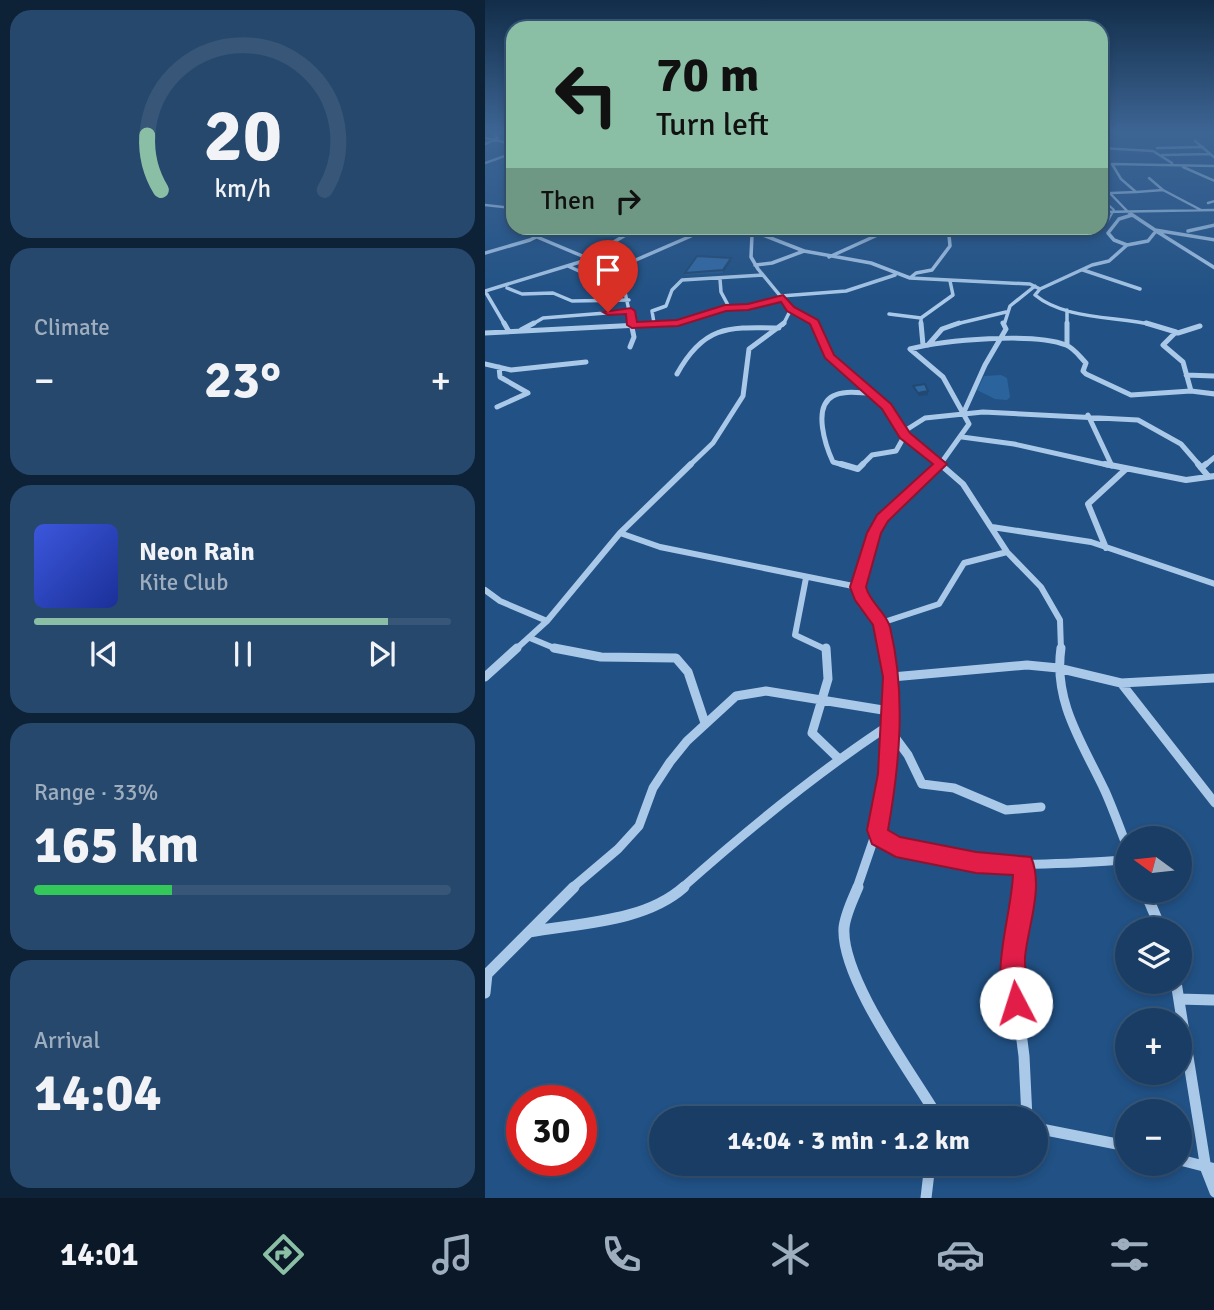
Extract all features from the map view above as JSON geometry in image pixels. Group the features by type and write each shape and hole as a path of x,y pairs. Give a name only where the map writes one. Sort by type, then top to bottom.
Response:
{"street":[{"path":"1132,188 1137,192"},
{"path":"1161,188 1202,210"},
{"path":"1108,190 1133,215 1156,231 1174,237 1193,259 1214,268"},
{"path":"1111,193 1163,190"},
{"path":"1208,203 1214,201"},
{"path":"485,205 506,207"},
{"path":"1108,212 1214,210"},
{"path":"1127,245 1114,240 1108,233 1119,219 1133,215"},
{"path":"1184,232 1214,225"},
{"path":"1156,231 1184,232 1214,240"},
{"path":"925,345 951,324 992,319 1007,312 1037,288 1113,259 1116,252 1127,245 1148,241 1156,231"},
{"path":"508,330 485,291 568,266 600,252 621,235"},
{"path":"600,252 617,256 622,266 652,252 664,251 690,235"},
{"path":"749,235 751,257 755,265 791,309 815,323 829,356 894,414 904,433 963,484 1007,552 1041,587 1060,620 1062,641 1058,668 1067,715 1119,826"},
{"path":"763,235 804,251 871,263 896,275 910,278 1020,282 1037,288"},
{"path":"828,257 877,235"},
{"path":"910,278 916,273 932,270 950,246 949,235"},
{"path":"485,253 537,237 587,258"},
{"path":"755,265 772,263 804,251"},
{"path":"568,266 590,279 619,288 629,300 634,341 630,347"},
{"path":"1083,270 1140,289"},
{"path":"654,323 652,311 666,306 672,290 682,280 763,275"},
{"path":"485,333 683,322 729,307 748,307 782,297 847,291 896,275"},
{"path":"720,279 721,292 729,307"},
{"path":"889,314 921,318 953,295 954,289 950,281"},
{"path":"503,287 522,294 548,292 572,301 629,300"},
{"path":"1037,288 1035,295 1038,298 1067,310 1116,319 1131,317 1178,333"},
{"path":"485,677 547,621 620,533 713,443 743,396 747,352 753,344 779,328 791,309"},
{"path":"1067,310 1067,345"},
{"path":"520,330 537,319 631,311"},
{"path":"963,414 985,365 1006,331 1002,323 1007,312"},
{"path":"921,318 925,345"},
{"path":"1191,391 1180,359 1163,345 1178,333 1200,326"},
{"path":"677,374 702,337 739,327 779,328"},
{"path":"929,1106 882,1024 844,944 844,927 883,812 892,732 889,711 892,677 881,623 860,596 858,587 874,533 882,518 941,464 969,424 943,377 910,350 925,345 1002,339 1067,345 1086,363 1083,370 1086,374 1125,394 1191,391 1214,394"},
{"path":"485,364 511,370 586,362"},
{"path":"497,407 528,393 500,377 499,367"},
{"path":"1186,375 1214,376"},
{"path":"872,393 841,393 830,397 826,403 821,439 833,462 858,469 872,455 896,451 904,433 925,418 963,414 1088,415 1144,421 1181,444 1211,476"},
{"path":"1088,415 1112,466"},
{"path":"962,437 1014,444 1126,470 1186,480 1211,476"},
{"path":"1201,468 1214,457"},
{"path":"1106,548 1090,515 1088,504 1126,470"},
{"path":"992,527 1055,535 1106,548 1214,583"},
{"path":"620,533 660,547 858,587"},
{"path":"881,623 937,606 945,598 953,574 962,564 973,558 1007,552"},
{"path":"806,578 795,635 828,650 826,701 812,733 838,758"},
{"path":"485,590 500,601 547,621"},
{"path":"530,638 549,648 595,659 676,658 684,663 692,677 694,697 705,723"},
{"path":"892,677 1006,666 1058,668 1121,683 1214,678"},
{"path":"1121,683 1214,803"},
{"path":"485,993 486,974 557,901 618,849 639,826 660,776 705,723 736,696 766,691 889,711"},
{"path":"529,932 643,911 667,902 764,814 838,758 878,732 892,732"},
{"path":"892,732 922,784 954,788 1006,810 1040,807"},
{"path":"878,830 880,836 896,847 976,862 1024,865 1115,861"},
{"path":"1024,865 1023,896 1013,971 1024,1056 1026,1106"},
{"path":"1178,994 1214,1192"},
{"path":"1179,999 1214,1000"},
{"path":"1048,1130 1115,1144"},
{"path":"1192,1164 1210,1169"},
{"path":"927,1198 929,1176"}],"shaded area":[{"path":"1001,375 1007,378 1010,397 1007,400 995,399 977,390 984,376"}],"building":[{"path":"697,256 731,258 723,270 685,273"},
{"path":"925,384 928,391 918,393 913,386"}],"waterway":[{"path":"1108,204 1114,210 1108,220"}],"route":[{"path":"608,312 631,311 632,325 678,323 729,307 748,307 783,298 791,309 815,323 829,356 894,414 905,435 941,464 882,518 876,527 858,587 860,596 881,623 892,677 889,711 892,732 883,812 878,830 885,841 896,847 976,862 1024,865 1023,896 1013,959 1016,1003"}]}
